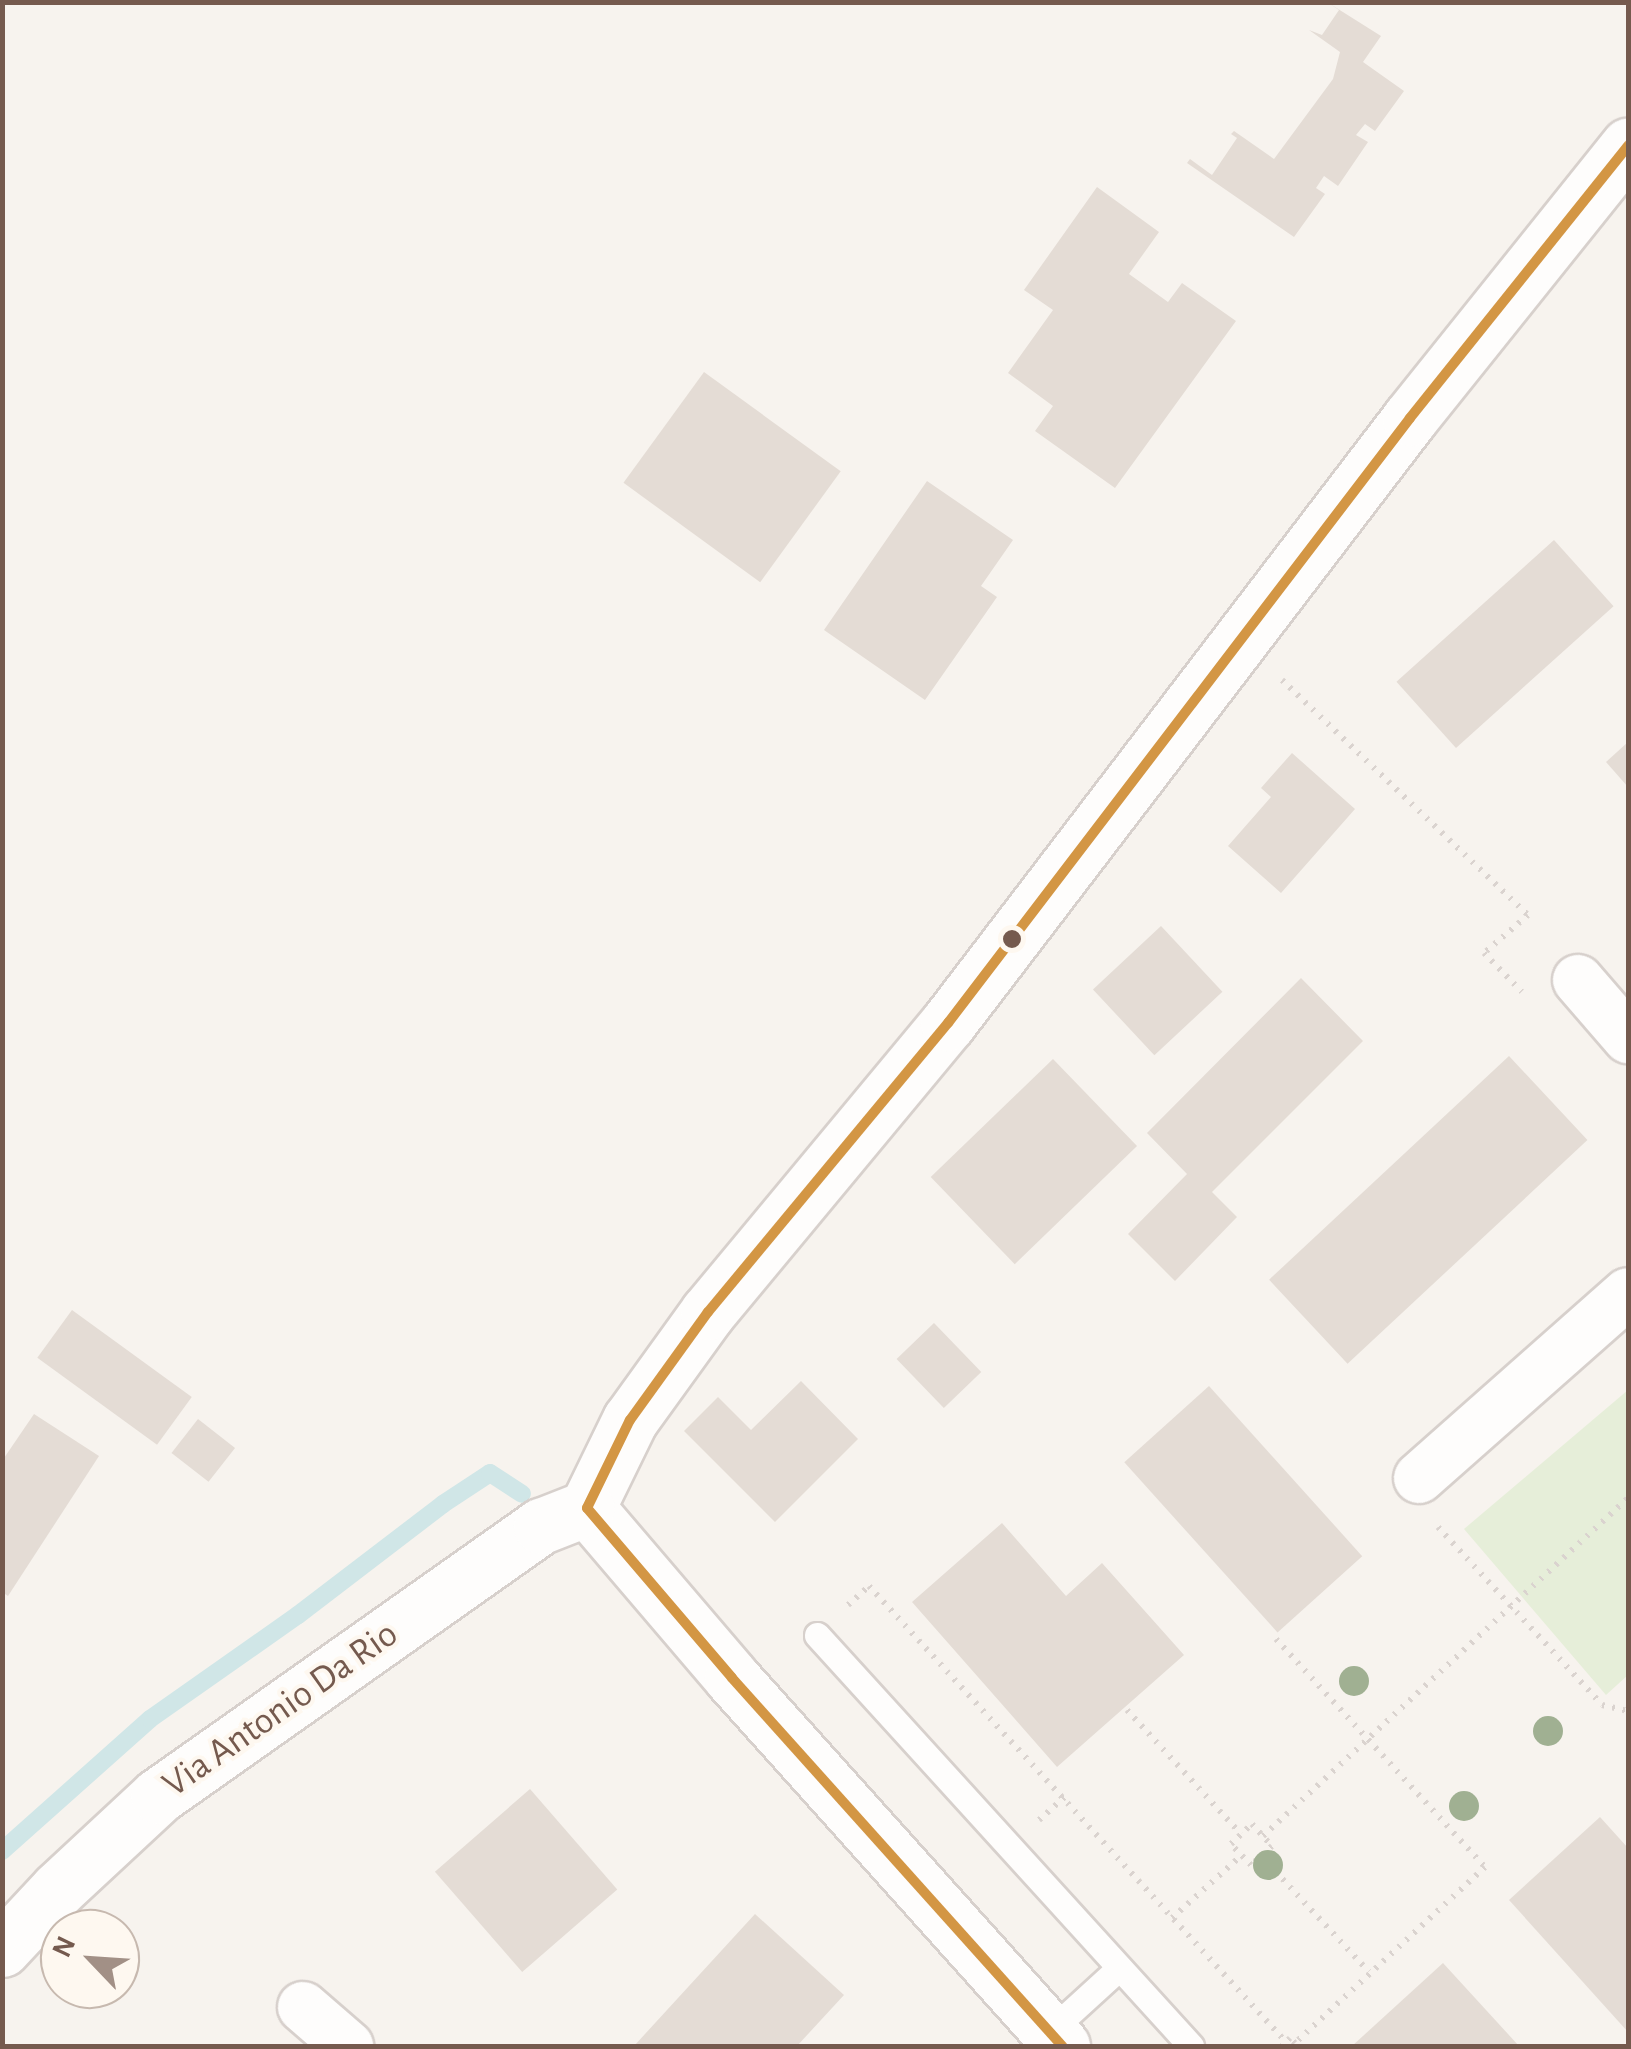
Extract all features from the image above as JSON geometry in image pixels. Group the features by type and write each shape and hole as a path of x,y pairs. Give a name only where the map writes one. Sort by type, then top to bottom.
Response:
{"street":[{"path":"1056,2039 732,1678 587,1508 630,1420 708,1312 948,1023 1410,418 1628,146"},
{"path":"1578,980 1628,1038"},
{"path":"1419,1478 1628,1293"},
{"name":"Via Antonio Da Rio","path":"2,1949 58,1889 158,1796 541,1526 587,1508"},
{"path":"303,2007 348,2046"}],"lane":[{"path":"817,1635 1190,2046"},
{"path":"1056,2039 1118,1968"}],"path":[{"path":"1277,675 1528,915 1484,953 1523,993"},
{"path":"1419,1478 1424,1512 1602,1704 1628,1711"},
{"path":"1263,1836 1628,1498"},
{"path":"817,1635 868,1586 1284,2044 1290,2038 1295,2042 1485,1867 1276,1639"},
{"path":"1127,1710 1241,1834"},
{"path":"1252,1824 1272,1846 1251,1865 1231,1844 1241,1834 1252,1824"},
{"path":"1172,1918 1242,1855"},
{"path":"1262,1856 1370,1973"}],"green space":[{"path":"1628,1390 1628,1675 1606,1695 1464,1529"}],"building":[{"path":"1327,2 1381,36 1363,62 1404,91 1375,131 1365,124 1356,135 1368,142 1338,186 1324,176 1316,188 1325,194 1294,237 1187,163 1190,159 1212,175 1237,138 1231,134 1234,131 1274,159 1333,79 1340,52 1309,30 1322,35 1339,10"},
{"path":"1097,187 1159,232 1129,274 1168,302 1182,283 1236,321 1115,488 1035,431 1053,406 1008,373 1053,310 1024,290"},
{"path":"704,372 841,471 760,582 623,483"},
{"path":"927,481 1013,540 981,586 997,597 925,700 824,630"},
{"path":"1554,540 1614,606 1456,748 1396,682"},
{"path":"1628,742 1628,787 1606,762"},
{"path":"1292,753 1355,809 1281,893 1228,846 1271,797 1261,788"},
{"path":"1161,926 1222,992 1154,1055 1093,989"},
{"path":"1301,978 1363,1041 1212,1192 1237,1217 1175,1281 1128,1234 1187,1174 1147,1133"},
{"path":"1509,1056 1587,1140 1348,1364 1269,1280"},
{"path":"1053,1059 1137,1146 1015,1264 931,1177"},
{"path":"72,1310 192,1397 157,1445 37,1358"},
{"path":"934,1323 981,1372 944,1408 897,1359"},
{"path":"801,1381 858,1439 775,1522 684,1431 718,1397 751,1430"},
{"path":"1209,1386 1362,1556 1278,1632 1124,1462"},
{"path":"34,1414 99,1456 8,1596 2,1592 2,1461"},
{"path":"198,1419 235,1448 209,1482 172,1453"},
{"path":"1002,1523 1066,1596 1102,1563 1184,1655 1057,1767 912,1602"},
{"path":"530,1789 617,1889 522,1972 435,1872"},
{"path":"1600,1817 1628,1848 1628,2032 1509,1900"},
{"path":"755,1914 844,1995 797,2046 634,2046"},
{"path":"1443,1963 1519,2046 1352,2046"}],"waterway":[{"path":"2,1851 150,1719 298,1615 443,1504 490,1473 522,1494"}],"transit line":[{"path":"587,1508 630,1420 708,1312 948,1023 1410,418 1628,146"},
{"path":"587,1508 732,1678 1062,2046"}]}
